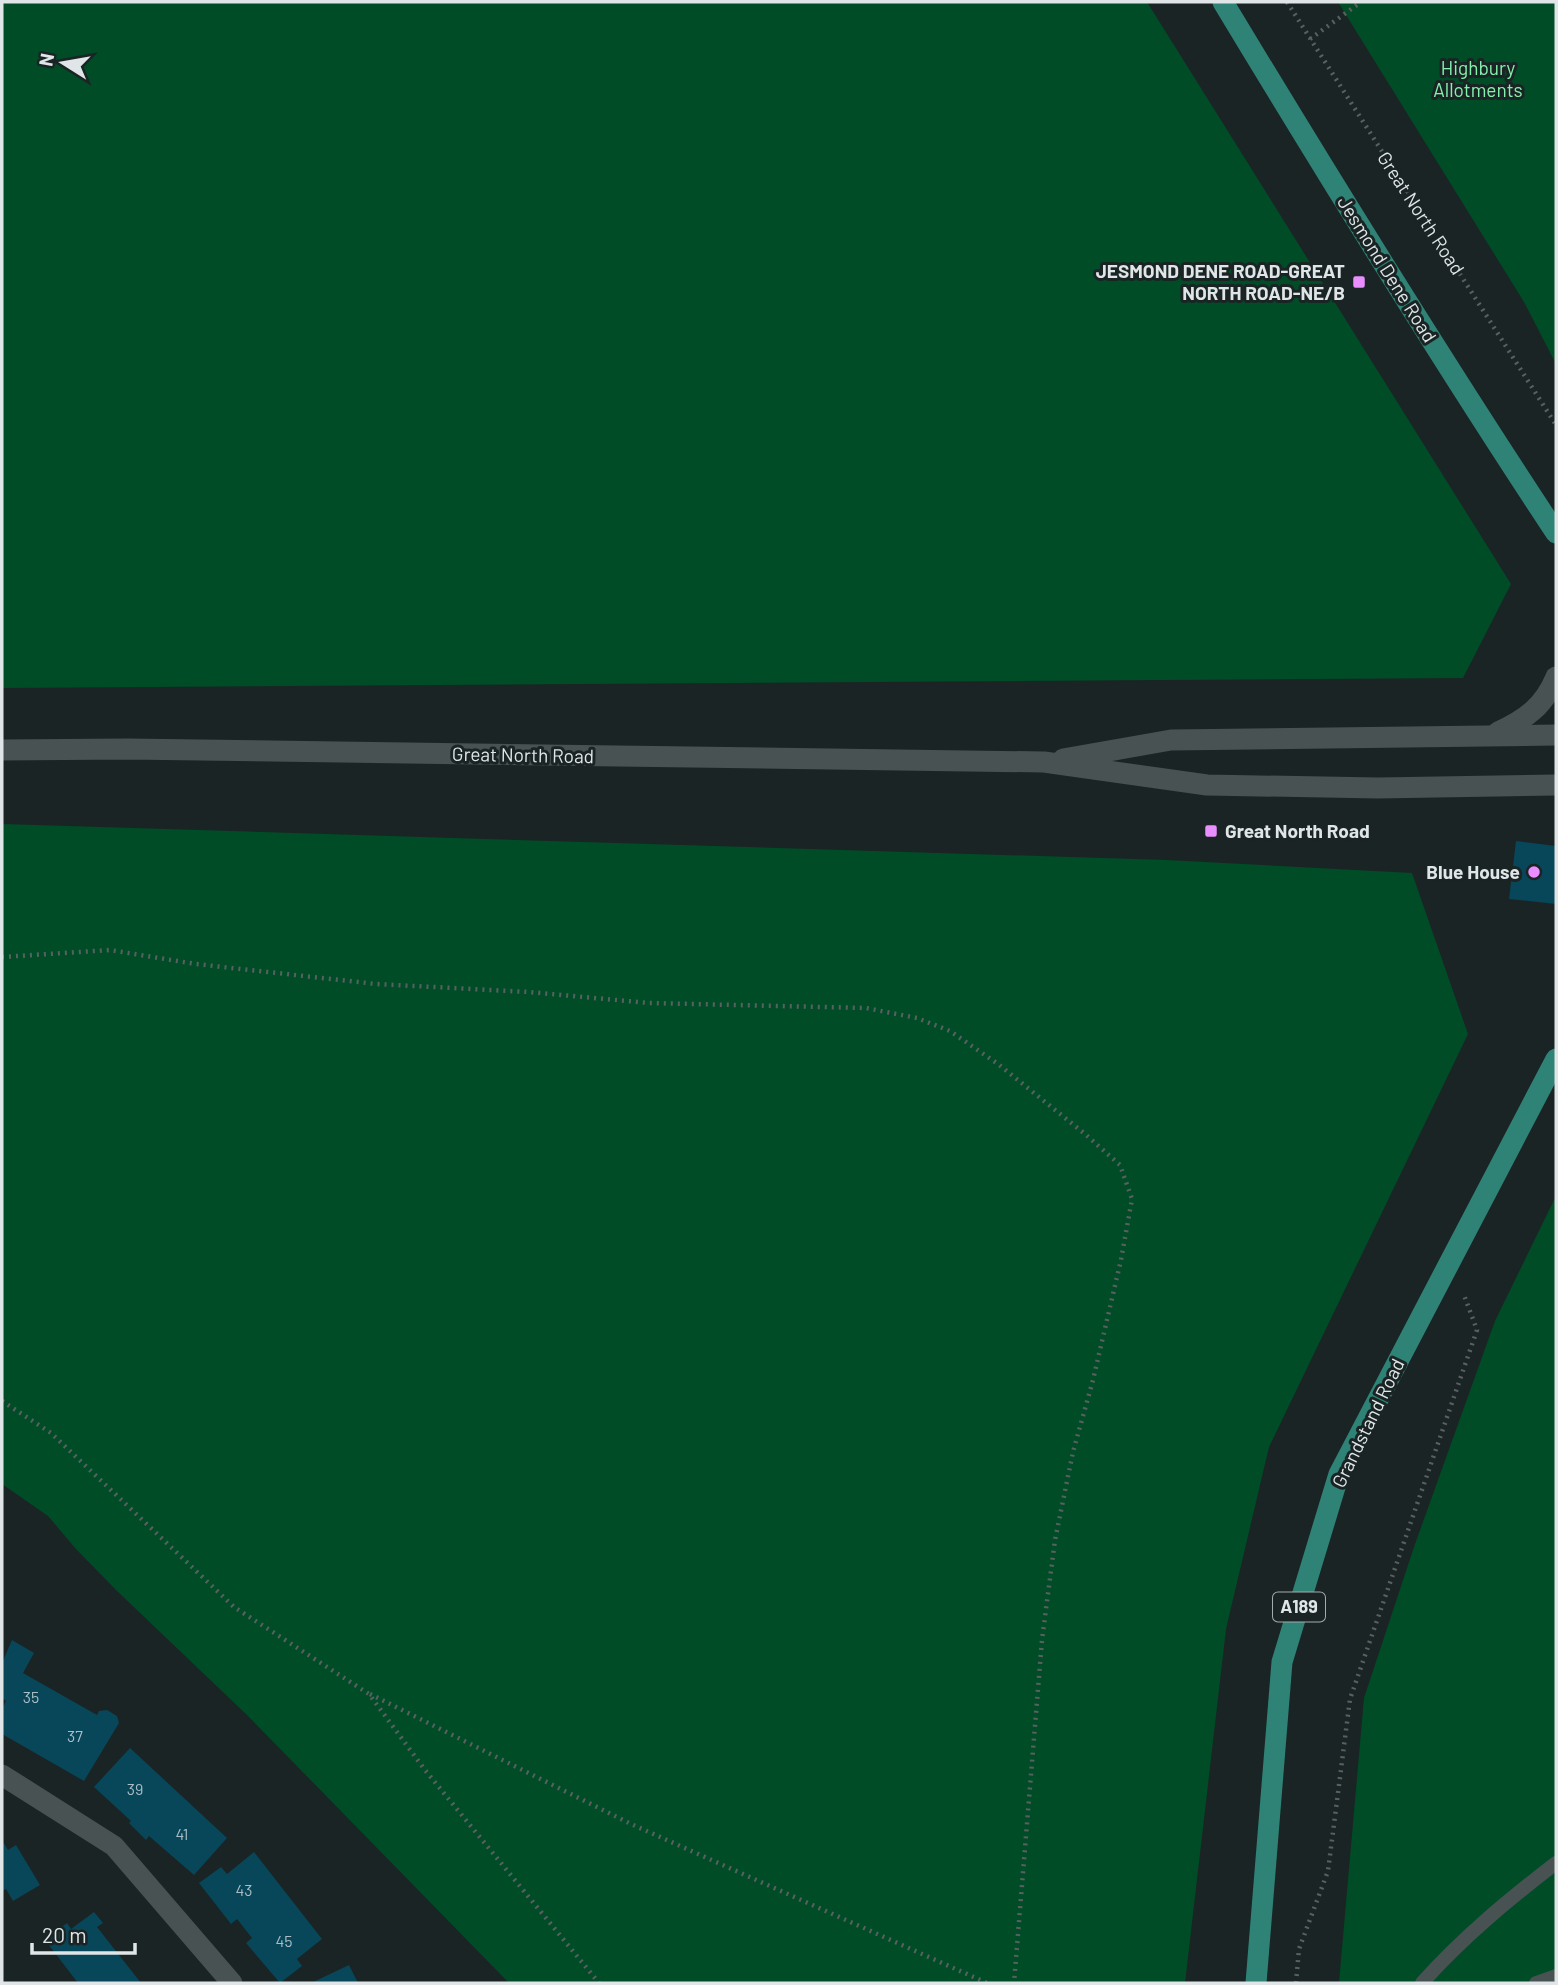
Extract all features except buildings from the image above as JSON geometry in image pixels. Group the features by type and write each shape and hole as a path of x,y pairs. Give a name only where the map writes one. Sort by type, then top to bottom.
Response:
{"main road":[{"name":"Jesmond Dene Road","path":"1223,2 1346,205 1556,533"},
{"path":"1490,736 1536,711 1550,693 1556,677"},
{"name":"Great North Road","path":"1044,762 1171,740 1556,735"},
{"name":"Great North Road","path":"2,750 1044,762 1206,785 1378,788 1556,785"},
{"name":"Grandstand Road","path":"1256,1983 1282,1662 1339,1474 1556,1059"},
{"path":"2,1775 114,1846 232,1983"}],"lane":[{"path":"1422,1983 1448,1953 1502,1905 1556,1863"},
{"path":"1535,1983 1556,1976"}],"path":[{"name":"Great North Road","path":"1287,2 1556,425"},
{"path":"1310,39 1361,2"},
{"path":"2,957 110,950 196,964 376,984 529,992 649,1003 866,1008 917,1018 950,1031 998,1064 1120,1165 1132,1199 1121,1260 1065,1490 1043,1627 1014,1983"},
{"path":"1296,1983 1299,1949 1328,1871 1350,1699 1477,1330 1451,1261"},
{"path":"2,1401 51,1433 234,1607 369,1694 631,1824 987,1983"},
{"path":"369,1694 425,1770 599,1983"}],"green space":[{"path":"2,2 1147,2 1511,584 1463,678 2,688"},
{"name":"Highbury Allotments","path":"1338,2 1556,2 1556,364 1524,302"},
{"path":"2,824 1166,860 1412,873 1468,1034 1269,1447 1226,1629 1185,1983 509,1983 248,1716 116,1590 48,1516 2,1484"},
{"path":"1556,1196 1556,1983 1339,1983 1364,1698 1414,1547 1495,1321"}],"place":[{"name":"JESMOND DENE ROAD-GREAT NORTH ROAD-NE/B","path":"1359,282"},
{"name":"Great North Road","path":"1211,831"},
{"name":"Blue House","path":"1534,872"}]}
